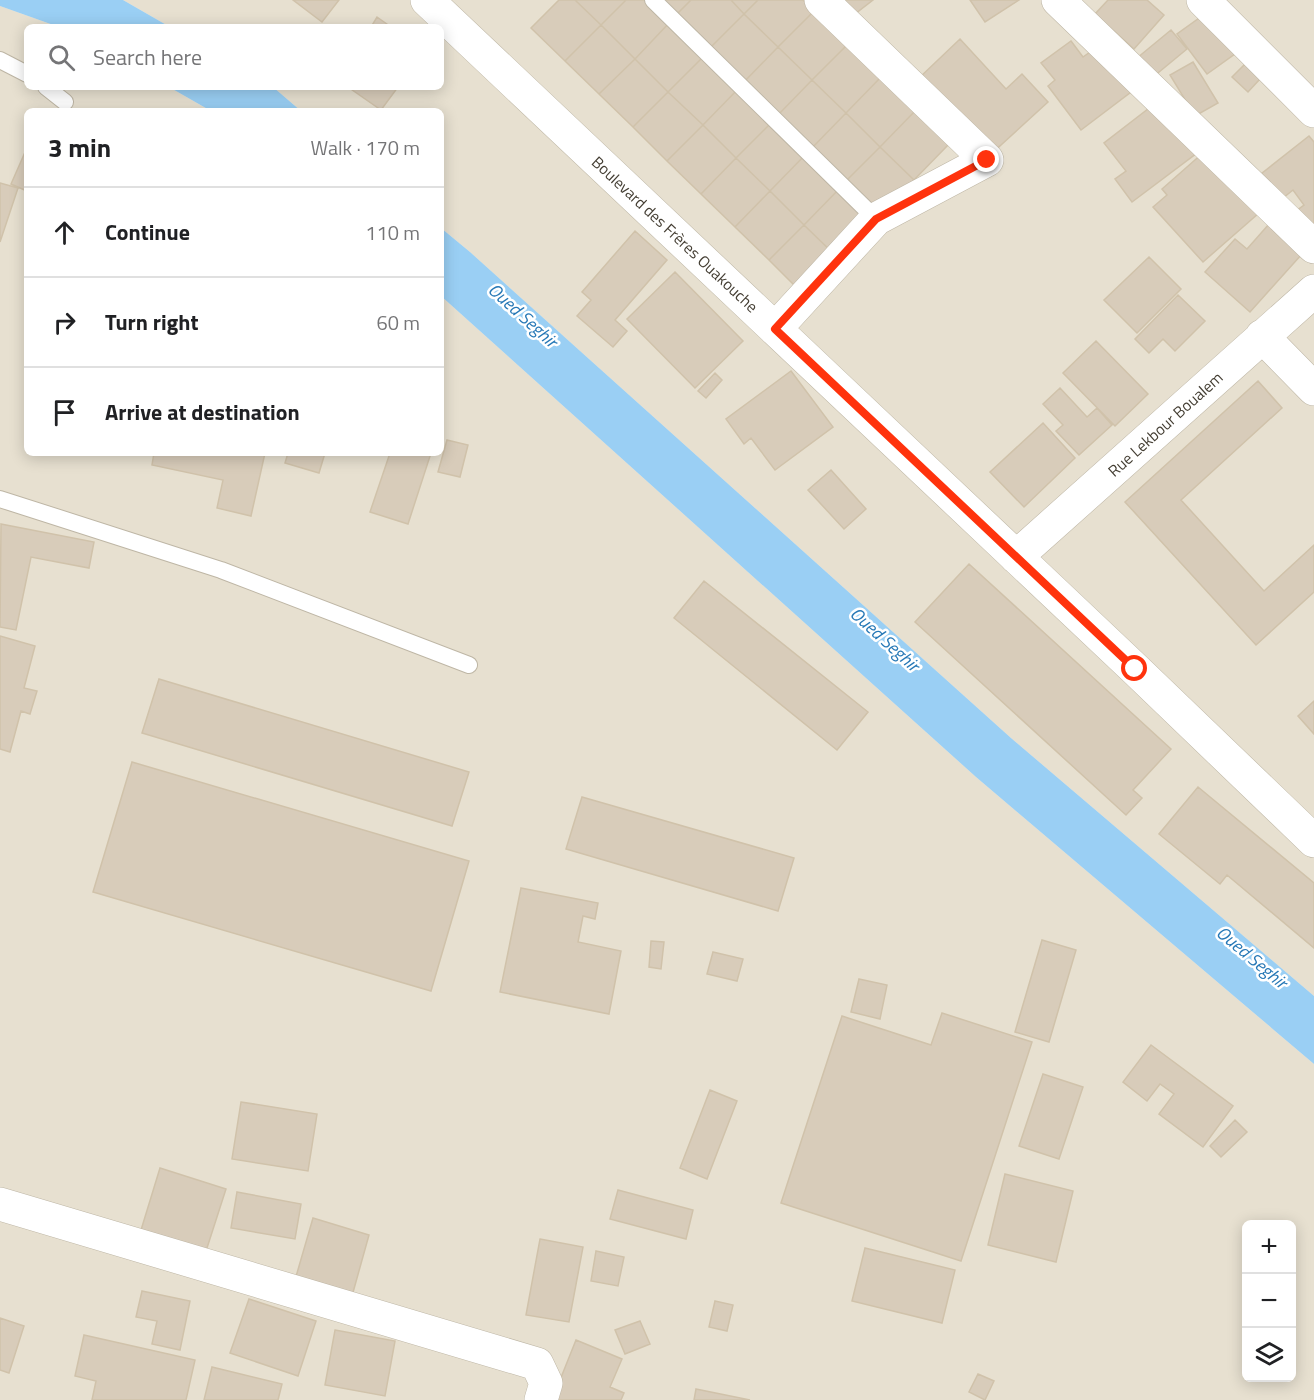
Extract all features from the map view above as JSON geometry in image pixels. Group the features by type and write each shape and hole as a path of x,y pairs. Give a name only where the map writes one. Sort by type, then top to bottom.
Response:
{"street":[{"name":"Boulevard des Frères Ouakouche","path":"427,0 1314,841"},
{"path":"775,329 876,219 987,160 821,0"},
{"path":"1058,0 1314,247"},
{"path":"1203,0 1314,111"},
{"name":"Rue Lekbour Boualem","path":"1016,557 1314,291"},
{"path":"1262,336 1314,389"},
{"path":"0,1204 537,1364 546,1383 541,1400"}],"lane":[{"path":"653,0 876,219"},
{"path":"0,60 24,72"},
{"path":"50,90 65,102"},
{"path":"0,499 220,570 469,665"}],"shaded area":[{"path":"123,0 1314,0 1314,996 1011,738 444,230 444,108 298,108 276,90 444,90 444,24 165,24"},
{"path":"0,6 51,24 24,24 24,90 174,90 206,108 24,108 24,456 444,456 444,299 976,777 1314,1064 1314,1400 0,1400"}],"water":[{"path":"0,0 123,0 165,24 51,24 0,6"},
{"path":"174,90 276,90 298,108 206,108"},
{"name":"Oued Seghir","path":"444,230 1011,738 1314,996 1314,1064 976,777 444,299"}],"building":[{"path":"293,0 339,0 322,22"},
{"path":"559,0 575,0 601,25 565,61 531,28"},
{"path":"575,0 626,0 601,25"},
{"path":"626,0 647,0 670,22 635,59 601,25"},
{"path":"658,0 691,0 675,16"},
{"path":"691,0 731,0 744,14 709,49 675,16"},
{"path":"731,0 758,0 744,14"},
{"path":"758,0 803,0 814,11 778,47 744,14"},
{"path":"844,0 873,0 855,14"},
{"path":"970,0 1019,0 985,22"},
{"path":"1108,0 1147,0 1164,15 1134,49 1095,14"},
{"path":"814,11 848,44 812,80 778,47"},
{"path":"1209,11 1239,51 1207,74 1177,34"},
{"path":"744,14 778,47 743,83 709,49"},
{"path":"377,17 387,24 373,24"},
{"path":"670,22 704,56 668,92 635,59"},
{"path":"601,25 635,59 599,94 565,61"},
{"path":"1171,30 1187,49 1153,77 1137,58"},
{"path":"960,39 1006,89 1022,74 1048,102 989,156 918,79"},
{"path":"1071,41 1083,57 1097,47 1131,92 1081,130 1048,86 1055,80 1041,63"},
{"path":"848,44 881,77 846,113 812,80"},
{"path":"778,47 812,80 777,116 743,83"},
{"path":"704,56 738,89 703,125 668,92"},
{"path":"635,59 668,92 633,127 599,94"},
{"path":"1193,62 1218,103 1195,116 1170,75"},
{"path":"1245,64 1260,79 1248,92 1232,77"},
{"path":"881,77 915,111 880,147 846,113"},
{"path":"812,80 846,113 811,149 777,116"},
{"path":"738,89 772,122 736,158 703,125"},
{"path":"352,90 396,90 382,108 378,108"},
{"path":"668,92 703,125 667,161 633,127"},
{"path":"1157,102 1197,153 1132,202 1115,179 1126,171 1104,143"},
{"path":"915,111 949,144 914,180 880,147"},
{"path":"846,113 880,147 845,182 811,149"},
{"path":"772,122 805,155 770,191 736,158"},
{"path":"703,125 736,158 701,194 667,161"},
{"path":"1309,136 1314,142 1314,242 1292,214 1304,205 1293,190 1278,202 1257,177"},
{"path":"880,147 914,180 878,215 845,182"},
{"path":"1204,152 1259,213 1203,262 1153,207 1167,195 1162,189"},
{"path":"24,155 24,190 11,184"},
{"path":"805,155 840,188 804,225 770,191"},
{"path":"736,158 770,191 735,227 701,194"},
{"path":"0,183 18,188 0,242"},
{"path":"840,188 873,222 838,258 804,225"},
{"path":"770,191 804,225 769,260 735,227"},
{"path":"1269,224 1302,254 1250,312 1205,272 1235,239 1247,249"},
{"path":"804,225 838,258 802,293 769,260"},
{"path":"635,231 667,260 615,320 627,331 613,347 577,316 591,300 582,292"},
{"path":"1149,257 1181,289 1137,333 1104,300"},
{"path":"675,272 743,341 695,388 627,319"},
{"path":"1178,295 1205,321 1175,351 1163,339 1149,353 1135,339"},
{"path":"1096,341 1148,394 1115,426 1063,373"},
{"path":"791,371 833,427 775,470 751,438 744,444 726,419"},
{"path":"715,373 722,380 706,398 698,391"},
{"path":"1258,381 1282,408 1181,500 1264,591 1314,545 1314,592 1256,645 1125,502"},
{"path":"1060,388 1087,417 1097,408 1112,425 1079,455 1056,431 1063,425 1043,404"},
{"path":"1043,423 1075,458 1024,507 990,472"},
{"path":"447,440 468,445 460,477 438,472"},
{"path":"154,456 264,456 251,516 217,508 223,480 152,465"},
{"path":"287,456 324,456 319,473 285,463"},
{"path":"389,456 430,456 408,524 370,512"},
{"path":"831,470 866,509 844,529 808,490"},
{"path":"1,524 94,542 89,568 31,557 16,630 0,627"},
{"path":"969,564 1171,749 1133,790 1142,798 1126,815 915,622"},
{"path":"704,581 868,712 837,750 674,618"},
{"path":"0,636 35,646 24,688 37,691 30,714 21,711 10,752 0,749"},
{"path":"159,679 469,772 452,826 142,733"},
{"path":"1314,701 1314,734 1298,716"},
{"path":"132,762 469,861 431,991 93,892"},
{"path":"1198,787 1314,883 1314,948 1227,875 1220,884 1159,834"},
{"path":"582,797 794,858 778,911 566,849"},
{"path":"521,888 598,903 595,919 583,916 578,942 621,951 609,1014 500,992"},
{"path":"1042,940 1076,950 1049,1042 1015,1032"},
{"path":"651,941 664,942 661,969 649,967"},
{"path":"713,952 743,959 737,981 707,974"},
{"path":"859,979 887,985 880,1019 851,1012"},
{"path":"942,1013 1032,1042 961,1261 781,1203 842,1016 931,1045"},
{"path":"1151,1045 1233,1106 1203,1147 1159,1114 1174,1094 1160,1084 1147,1101 1123,1082"},
{"path":"1043,1074 1083,1087 1059,1159 1019,1146"},
{"path":"710,1090 737,1101 707,1179 680,1168"},
{"path":"241,1102 317,1114 308,1171 232,1159"},
{"path":"1235,1120 1247,1132 1221,1157 1210,1146"},
{"path":"160,1168 226,1189 206,1251 141,1230"},
{"path":"1005,1174 1073,1191 1056,1262 988,1245"},
{"path":"618,1190 693,1210 686,1239 610,1219"},
{"path":"237,1192 301,1204 295,1239 231,1228"},
{"path":"313,1218 369,1235 352,1296 295,1280"},
{"path":"540,1239 583,1247 569,1322 526,1315"},
{"path":"865,1248 955,1270 942,1323 852,1301"},
{"path":"596,1251 624,1257 618,1286 591,1281"},
{"path":"142,1291 190,1301 180,1350 152,1344 157,1321 136,1317"},
{"path":"249,1299 316,1321 298,1376 230,1353"},
{"path":"715,1301 733,1305 727,1331 709,1327"},
{"path":"0,1318 24,1326 9,1373 0,1370"},
{"path":"640,1321 650,1344 625,1354 615,1330"},
{"path":"335,1330 395,1341 385,1396 325,1385"},
{"path":"84,1335 195,1360 186,1400 92,1400 96,1381 75,1376"},
{"path":"576,1340 622,1359 610,1387 624,1393 621,1400 552,1400"},
{"path":"212,1367 282,1384 278,1400 204,1400"},
{"path":"978,1374 994,1381 985,1400 969,1392"},
{"path":"696,1389 750,1400 694,1400"}],"route":[{"path":"987,160 876,219 775,329 1135,669"}]}
